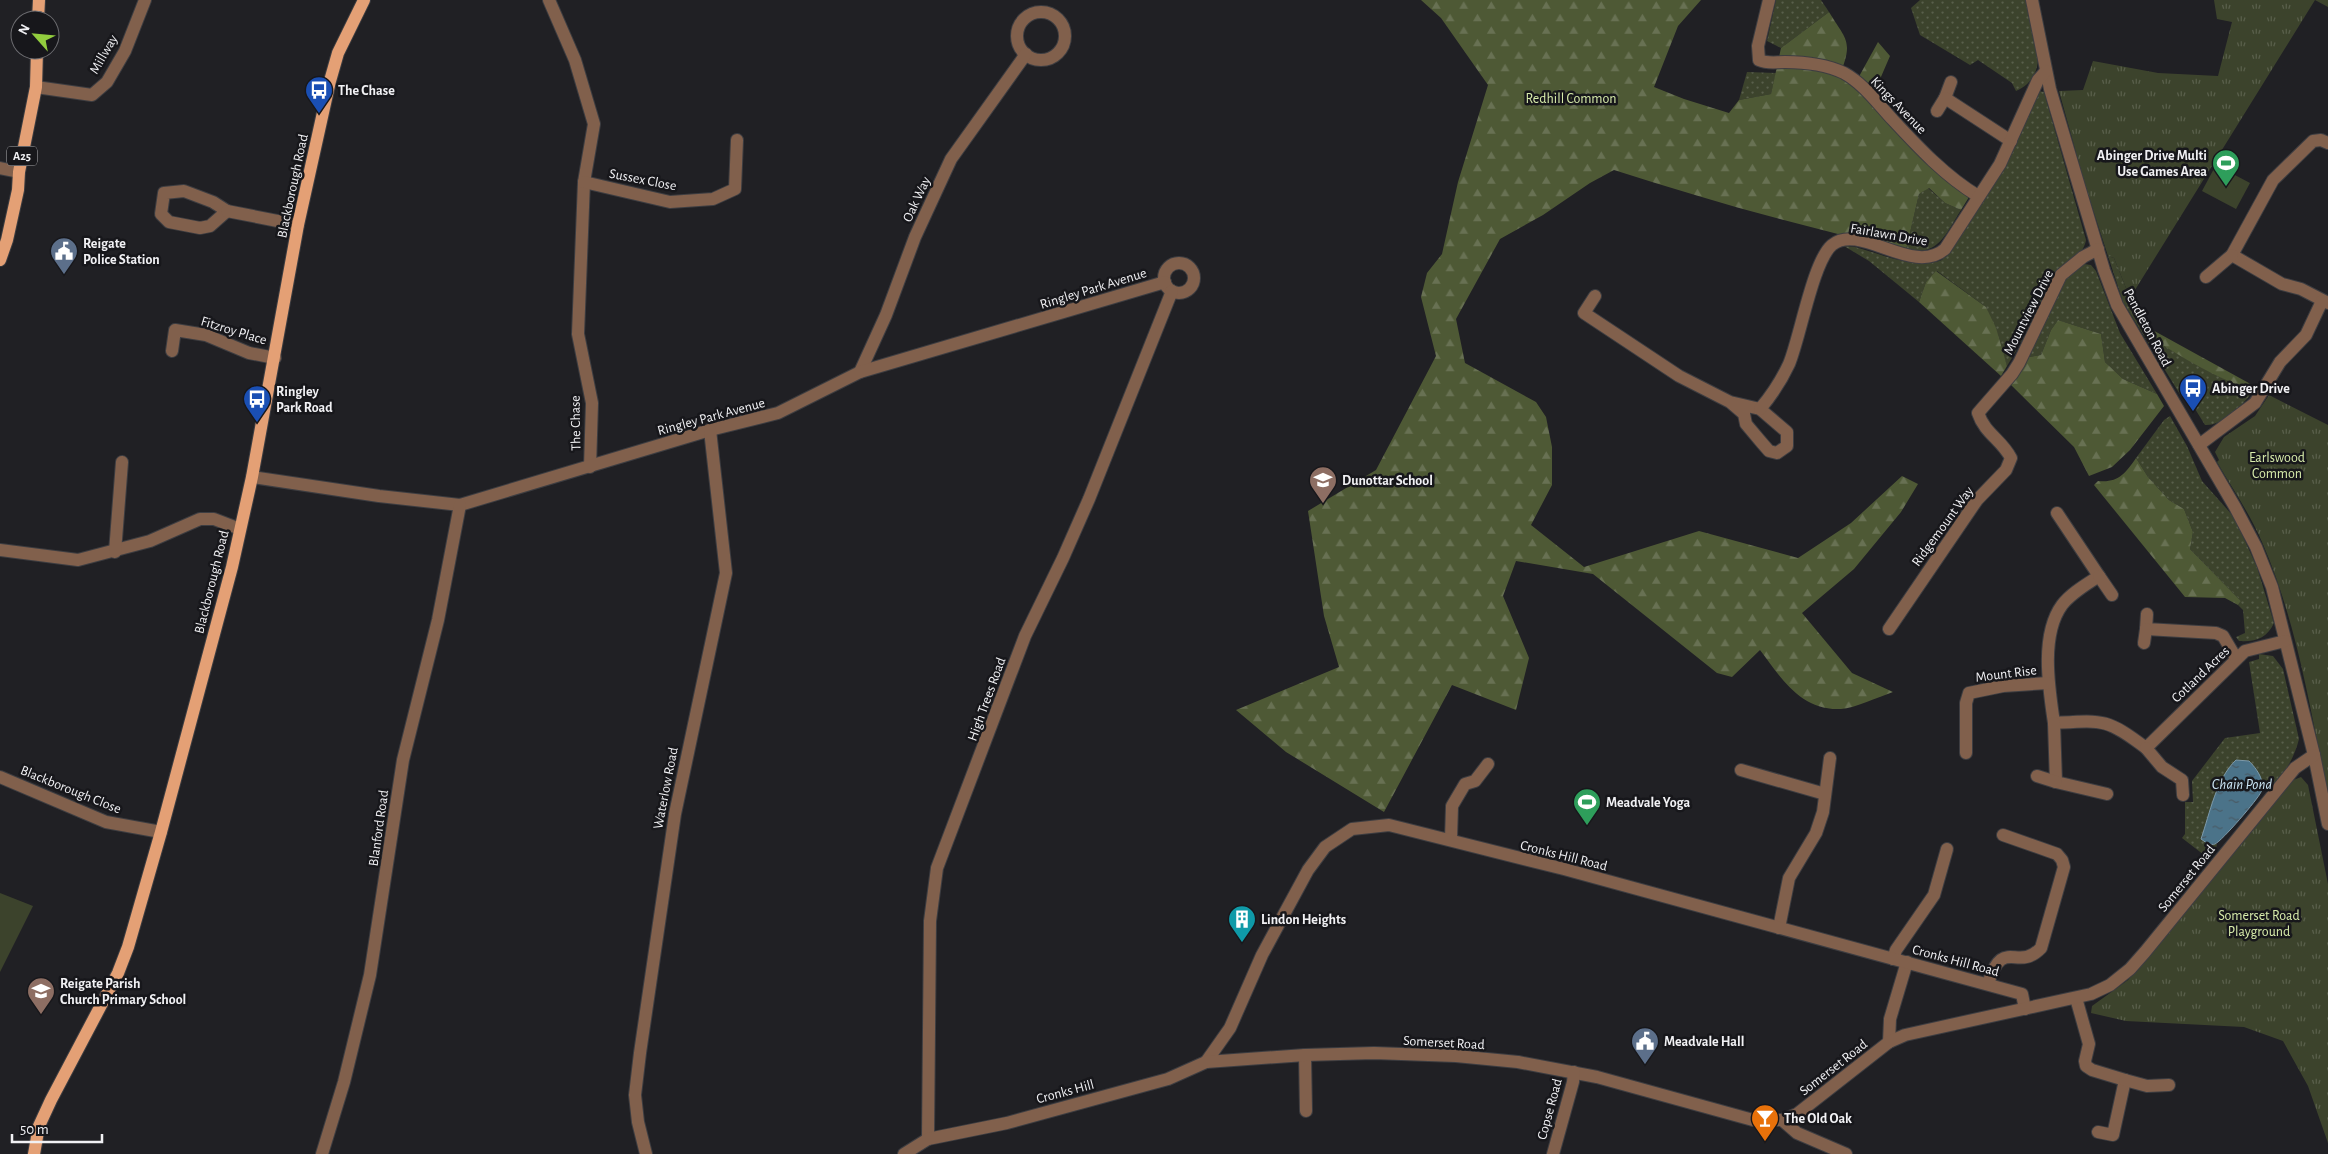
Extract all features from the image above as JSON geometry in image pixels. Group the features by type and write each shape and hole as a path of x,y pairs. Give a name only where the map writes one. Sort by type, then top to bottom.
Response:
{"main road":[{"name":"Blackborough Road","path":"34,1154 39,1126 50,1100 121,964 161,832 252,477 298,225 321,120 338,53 364,0"},
{"name":"A25","path":"0,260 7,240 18,190 19,172 36,87 37,60"}],"street":[{"name":"Millway","path":"36,87 92,95 107,82 125,51 145,0"},
{"name":"The Chase","path":"549,0 575,60 594,124 584,182 578,334 592,403 590,466"},
{"name":"Kings Avenue","path":"1769,0 1758,46 1759,60 1766,63 1786,62 1828,66 1846,74 1877,100 1892,119 1939,167 1958,184 1978,196"},
{"name":"Pendleton Road","path":"2032,0 2046,71 2098,249 2117,305 2256,547 2272,587 2314,755 2328,824"},
{"path":"2036,13 2039,0"},
{"name":"Oak Way","path":"860,372 886,315 915,237 951,159 1026,54"},
{"name":"Fairlawn Drive","path":"1760,409 1788,364 1812,288 1826,253 1832,245 1844,240 1858,240 1890,251 1925,258 1937,255 1944,249 2000,164 2038,80 2046,71"},
{"path":"1937,111 1945,98 1951,82"},
{"path":"1945,98 2011,141"},
{"name":"Sussex Close","path":"584,182 670,202 713,199 735,189 737,140"},
{"path":"2206,277 2232,255 2274,180 2314,141 2322,140 2328,143"},
{"path":"0,168 19,172"},
{"path":"226,212 210,226 200,228 169,222 162,214 164,193 184,191 213,202 226,212 298,225"},
{"name":"Mountview Drive","path":"2012,374 2061,275 2083,257 2098,249"},
{"path":"2199,445 2255,403 2280,362 2306,335 2325,302 2301,289 2282,284 2232,255"},
{"name":"Ringley Park Avenue","path":"252,477 379,496 460,505 710,430 778,413 860,372 1168,287"},
{"name":"High Trees Road","path":"928,1139 930,921 937,868 1025,636 1063,558 1088,500 1168,287"},
{"path":"1595,296 1580,317 1679,376 1730,402 1744,414 1746,424 1769,451 1777,453 1787,446 1787,432 1760,409 1730,402"},
{"name":"Fitzroy Place","path":"172,351 175,330 206,335 249,353 275,358"},
{"name":"Ridgemount Way","path":"1889,629 1977,500 2006,470 2011,458 2004,445 1982,426 1978,413 2012,374"},
{"name":"Waterlow Road","path":"646,1154 638,1122 635,1095 640,1053 675,814 726,573 710,430"},
{"path":"115,552 122,462"},
{"name":"Blanford Road","path":"322,1154 344,1082 370,975 403,760 438,620 460,505"},
{"path":"2057,513 2112,595"},
{"path":"0,550 78,560 115,552 150,541 200,519 214,518 240,528"},
{"path":"2056,782 2054,723 2048,683 2049,640 2056,614 2062,604 2099,576"},
{"path":"2144,643 2147,614"},
{"path":"2146,629 2216,633 2223,636 2236,658"},
{"name":"Cotland Acres","path":"2146,748 2245,651 2285,641"},
{"name":"Mount Rise","path":"1966,753 1966,703 1969,693 2003,686 2048,683"},
{"path":"2054,723 2096,720 2107,722 2120,728 2146,748 2162,767 2182,780 2183,795"},
{"name":"Somerset Road","path":"1206,1062 1305,1055 1374,1053 1456,1056 1518,1062 1574,1072 1753,1120 1782,1120 1798,1114 1889,1042 1905,1035 2076,998 2110,985 2130,969 2295,768 2314,755"},
{"path":"1779,928 1789,878 1816,832 1823,812 1830,758"},
{"path":"1451,839 1452,806 1465,784 1475,780 1488,764"},
{"path":"1741,770 1825,794"},
{"path":"2037,776 2107,794"},
{"name":"Blackborough Close","path":"0,777 106,822 161,832"},
{"name":"Cronks Hill Road","path":"1206,1062 1230,1028 1262,954 1308,870 1325,847 1352,829 1389,824 1564,869 1988,984 2022,994 2025,1009"},
{"path":"1988,984 1993,967 1998,960 2006,957 2028,956 2041,948 2064,867 2058,854 2003,835"},
{"path":"1893,959 1896,950 1934,895 1947,849"},
{"path":"1889,1042 1890,1019 1907,962"},
{"path":"2076,998 2089,1044 2085,1061 2086,1066 2092,1070 2147,1086 2168,1085"},
{"path":"1305,1055 1306,1111"},
{"name":"Cronks Hill","path":"928,1139 1007,1123 1168,1079 1206,1062"},
{"name":"Copse Road","path":"1553,1154 1573,1082 1574,1072"},
{"path":"2098,1132 2113,1135 2126,1080"},
{"path":"1782,1120 1797,1133 1846,1154"},
{"path":"904,1154 928,1139"}],"green space":[{"name":"Redhill Common","path":"1421,0 1701,0 1678,26 1654,87 1684,99 1729,113 1739,100 1771,94 1781,48 1829,12 1846,40 1847,53 1841,72 1856,82 1878,42 1890,56 1871,100 1929,164 1969,197 1961,210 1945,203 1929,188 1919,194 1906,250 1832,233 1759,213 1614,170 1590,183 1543,215 1500,239 1456,319 1465,363 1536,402 1546,417 1552,447 1552,485 1531,525 1584,567 1699,531 1798,558 1851,523 1902,476 1918,484 1901,512 1854,569 1802,613 1852,673 1893,692 1841,709 1814,705 1803,699 1784,682 1760,650 1732,677 1717,673 1593,574 1516,561 1503,596 1529,658 1516,710 1452,685 1384,812 1286,752 1236,710 1339,667 1324,616 1308,511 1376,470 1436,356 1421,297 1427,273 1442,254 1458,182 1488,85 1441,18"},
{"path":"1776,0 1821,0 1829,12 1781,48 1767,41"},
{"path":"1920,0 2026,0 2038,50 2038,63 2035,74 2028,83 2016,91 2012,83 1978,60 1970,65 1920,35 1911,8"},
{"path":"2214,0 2315,0 2130,298 2114,258 2108,256 2085,185 2059,91 2083,90 2093,61 2158,73 2218,76 2232,22 2217,19"},
{"path":"2315,0 2328,0 2328,7"},
{"path":"1747,72 1776,73 1771,94 1739,100"},
{"path":"2038,91 2044,92 2086,240 2077,256 2058,271 2052,279 2007,366 1986,307 1937,271 1926,282 1919,302 1869,261 1844,246 1855,247 1910,262 1932,263 1942,260"},
{"name":"Abinger Drive Multi Use Games Area","path":"2216,165 2250,183 2236,209 2202,191"},
{"path":"1928,188 1945,203 1961,210 1940,242 1934,247 1917,251 1906,250 1919,194"},
{"path":"2108,256 2114,258 2130,298 2149,328 2150,337 2235,385 2253,391 2232,414 2219,422 2205,425 2192,404 2181,396 2123,302"},
{"path":"2084,264 2091,265 2096,271 2120,333 2157,394 2123,379 2105,362 2101,334 2058,320 2051,330 2041,355 2029,357 2067,276"},
{"path":"1936,271 1986,307 1996,328 2007,366 2001,376 1919,302 1926,282"},
{"path":"2058,320 2101,334 2105,362 2123,379 2157,394 2164,406 2130,450 2112,467 2089,476 2074,447 2010,384 2029,357 2041,355 2051,330"},
{"path":"2149,328 2256,387 2253,391 2200,367 2150,337"},
{"name":"Earlswood Common","path":"2269,395 2328,425 2328,797 2302,668 2285,604 2262,542 2217,462 2219,460 2215,452 2224,437 2255,416"},
{"path":"2170,416 2187,446 2202,481 2234,517 2257,567 2274,623 2264,636 2256,640 2239,641 2236,637 2245,633 2243,610 2238,605 2241,601 2190,549 2193,532 2184,509 2169,500 2148,477 2136,458 2164,420"},
{"path":"2136,458 2148,477 2169,500 2184,509 2193,532 2190,549 2241,601 2238,605 2225,598 2185,597 2094,485 2098,481 2116,479 2128,469"},
{"path":"2259,654 2273,656 2283,669 2299,739 2287,768 2279,778 2262,791 2262,782 2221,782 2202,839 2208,844 2217,844 2208,858 2182,838 2185,834 2185,802 2193,802 2192,781 2225,738 2260,733 2249,662 2259,659"},
{"name":"Somerset Road Playground","path":"2301,777 2308,785 2328,884 2328,1143 2308,1086 2283,1041 2244,1027 2126,1021 2091,1013 2092,1006 2128,980 2291,781"},
{"path":"0,893 33,906 0,972"}],"water":[{"name":"Chain Pond","path":"2236,760 2249,761 2255,767 2261,779 2261,792 2225,836 2215,844 2208,844 2201,839 2211,808 2223,777"}],"place":[{"name":"The Chase","path":"319,114"},
{"name":"Abinger Drive Multi Use Games Area","path":"2226,187"},
{"name":"Reigate Police Station","path":"64,275"},
{"name":"Abinger Drive","path":"2193,412"},
{"name":"Ringley Park Road","path":"257,423"},
{"name":"Dunottar School","path":"1323,504"},
{"name":"Meadvale Yoga","path":"1587,826"},
{"name":"Lindon Heights","path":"1242,943"},
{"name":"Reigate Parish Church Primary School","path":"41,1015"},
{"name":"Meadvale Hall","path":"1645,1065"},
{"name":"The Old Oak","path":"1765,1142"}]}
